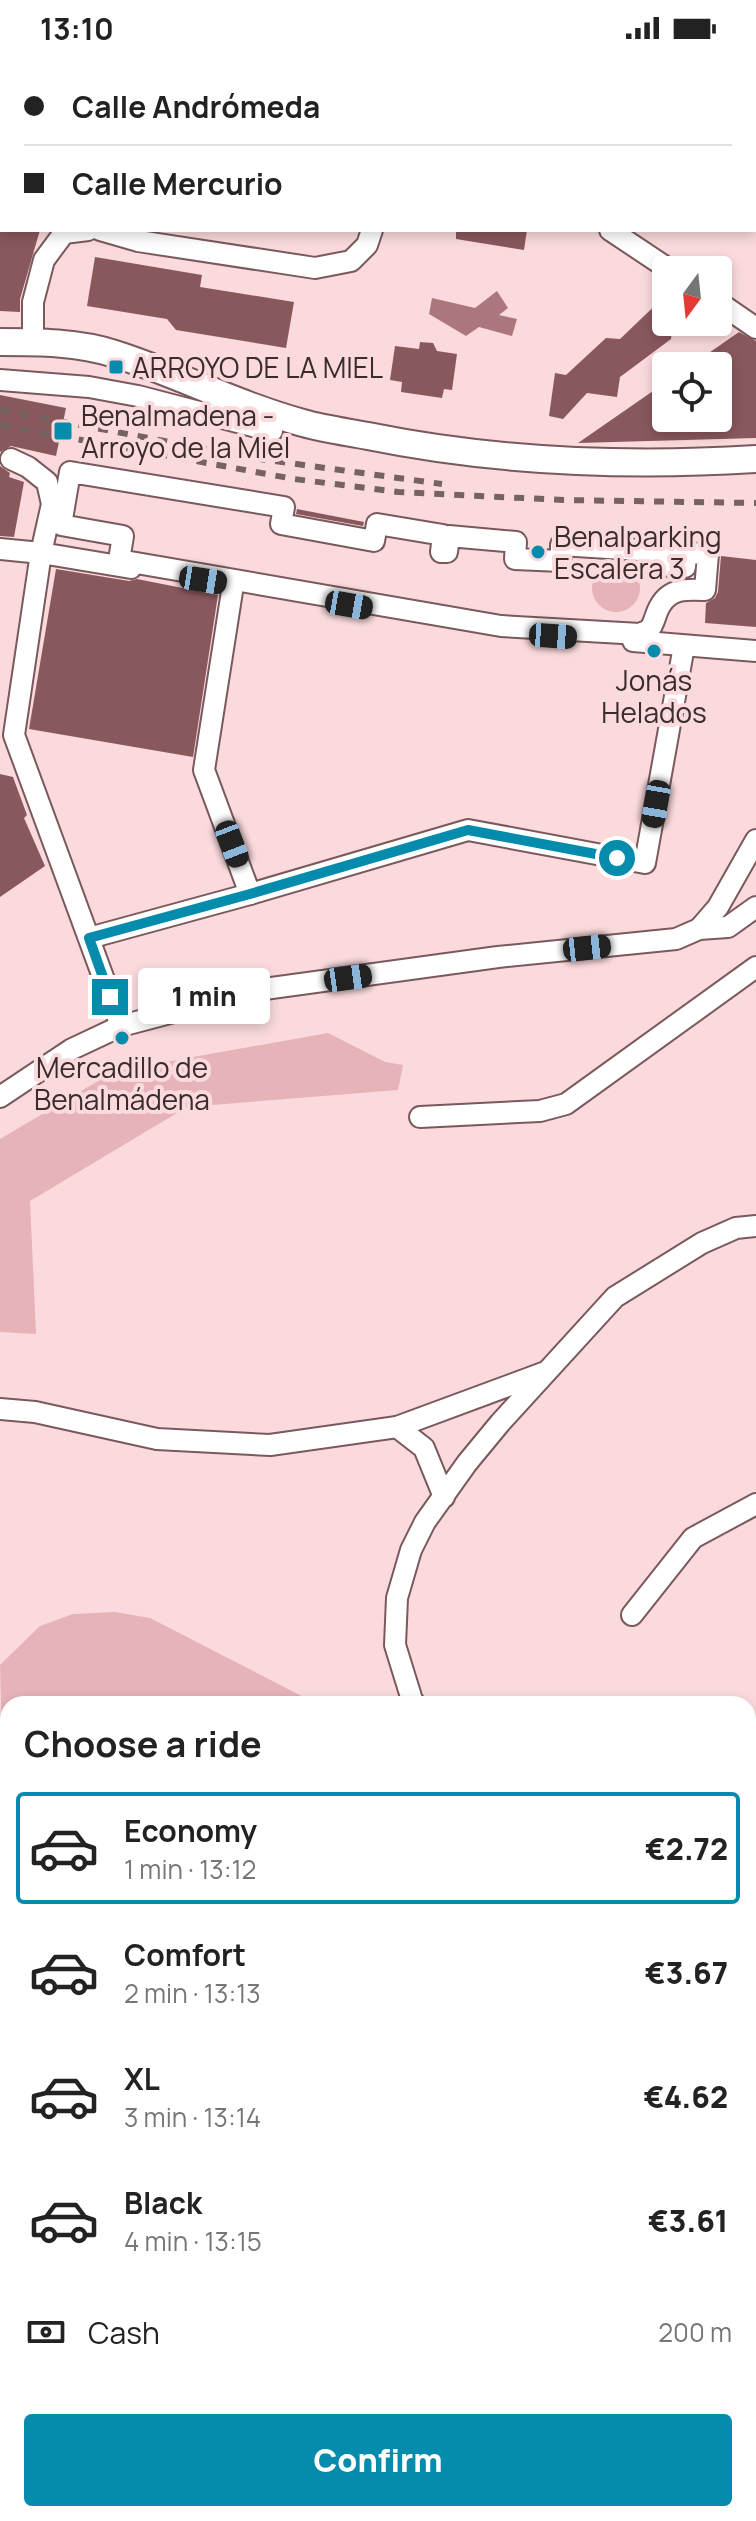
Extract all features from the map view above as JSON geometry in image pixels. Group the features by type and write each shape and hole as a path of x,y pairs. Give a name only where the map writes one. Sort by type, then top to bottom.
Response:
{"main road":[{"path":"0,342 60,343 113,353 232,400 305,423 480,455 601,463 756,459"}],"street":[{"path":"33,343 33,302 44,260 64,233 72,232"},
{"path":"107,232 138,241 315,268 351,261 367,245 371,232"},
{"path":"613,232 652,258"},
{"path":"732,312 756,328"},
{"path":"0,380 89,387 272,431"},
{"path":"11,459 28,467 47,482 52,504 7,738 89,938 121,1026"},
{"path":"70,472 284,507 281,524 374,541 377,524 443,535 441,552 447,552 449,536 516,542 515,559 561,561 561,545 670,552 669,566 685,567 686,553 708,554 705,590 683,588 670,595 659,607 649,630 640,634 501,626 119,560 123,536 61,525 70,472"},
{"path":"0,549 41,553 502,632 756,651"},
{"path":"233,585 204,770 250,894"},
{"path":"89,938 468,830 645,863 684,646"},
{"path":"699,929 718,907 756,840"},
{"path":"0,1097 72,1049 121,1026 257,990 498,957 676,939 699,929 728,927 756,907"},
{"path":"420,1117 540,1111 566,1104 756,967"},
{"path":"411,1696 395,1645 397,1598 411,1550 425,1522 467,1463 615,1297 702,1243 736,1228 756,1226"},
{"path":"0,1409 35,1412 157,1439 270,1445 397,1427 546,1372"},
{"path":"397,1427 424,1448 444,1497"},
{"path":"632,1615 693,1538 756,1504"}],"shaded area":[{"path":"497,291 508,308 499,315 517,319 512,336 479,327 466,336 429,314 432,298 475,308"},
{"path":"616,564 633,571 640,588 633,605 616,612 599,605 592,588 599,571"},
{"path":"328,1033 385,1062 403,1065 398,1090 187,1107 30,1201 36,1334 0,1332 0,1139 115,1071"},
{"path":"115,1612 150,1618 301,1696 1,1696 0,1665 40,1626 73,1614"}],"building":[{"path":"0,232 39,232 20,299 20,312 0,311"},
{"path":"456,232 527,232 524,250 456,239"},
{"path":"95,257 202,275 200,287 294,302 286,348 176,330 167,319 87,306"},
{"path":"652,308 652,336 671,336 620,377 617,397 587,393 563,419 549,416 555,373 566,375 606,338 620,339"},
{"path":"739,332 756,341 756,438 578,443 652,392 652,432 732,432 732,352 710,352"},
{"path":"420,342 433,343 437,351 457,354 452,390 444,389 442,398 401,392 402,382 390,380 395,346 419,349"},
{"path":"0,395 66,408 56,456 11,446 0,452"},
{"path":"0,466 10,473 9,477 24,482 14,537 0,536"},
{"path":"297,509 364,522 363,526 296,514"},
{"path":"721,556 756,560 756,627 705,623 706,603 718,592"},
{"path":"56,569 129,581 137,579 218,595 193,757 29,729"},
{"path":"0,774 13,777 27,815 24,818 45,866 0,897"}],"railway":[{"path":"0,410 260,459 442,484"},
{"path":"0,425 294,479 398,492 563,500 756,503"}],"place":[{"name":"ARROYO DE LA MIEL","path":"116,367"},
{"name":"Benalmadena - Arroyo de la Miel","path":"63,431"},
{"name":"Benalparking Escalera 3","path":"538,552"},
{"name":"Jonás Helados","path":"654,651"},
{"name":"Mercadillo de Benalmádena","path":"122,1038"}],"route":[{"path":"110,997 89,938 468,830 617,858"}]}
